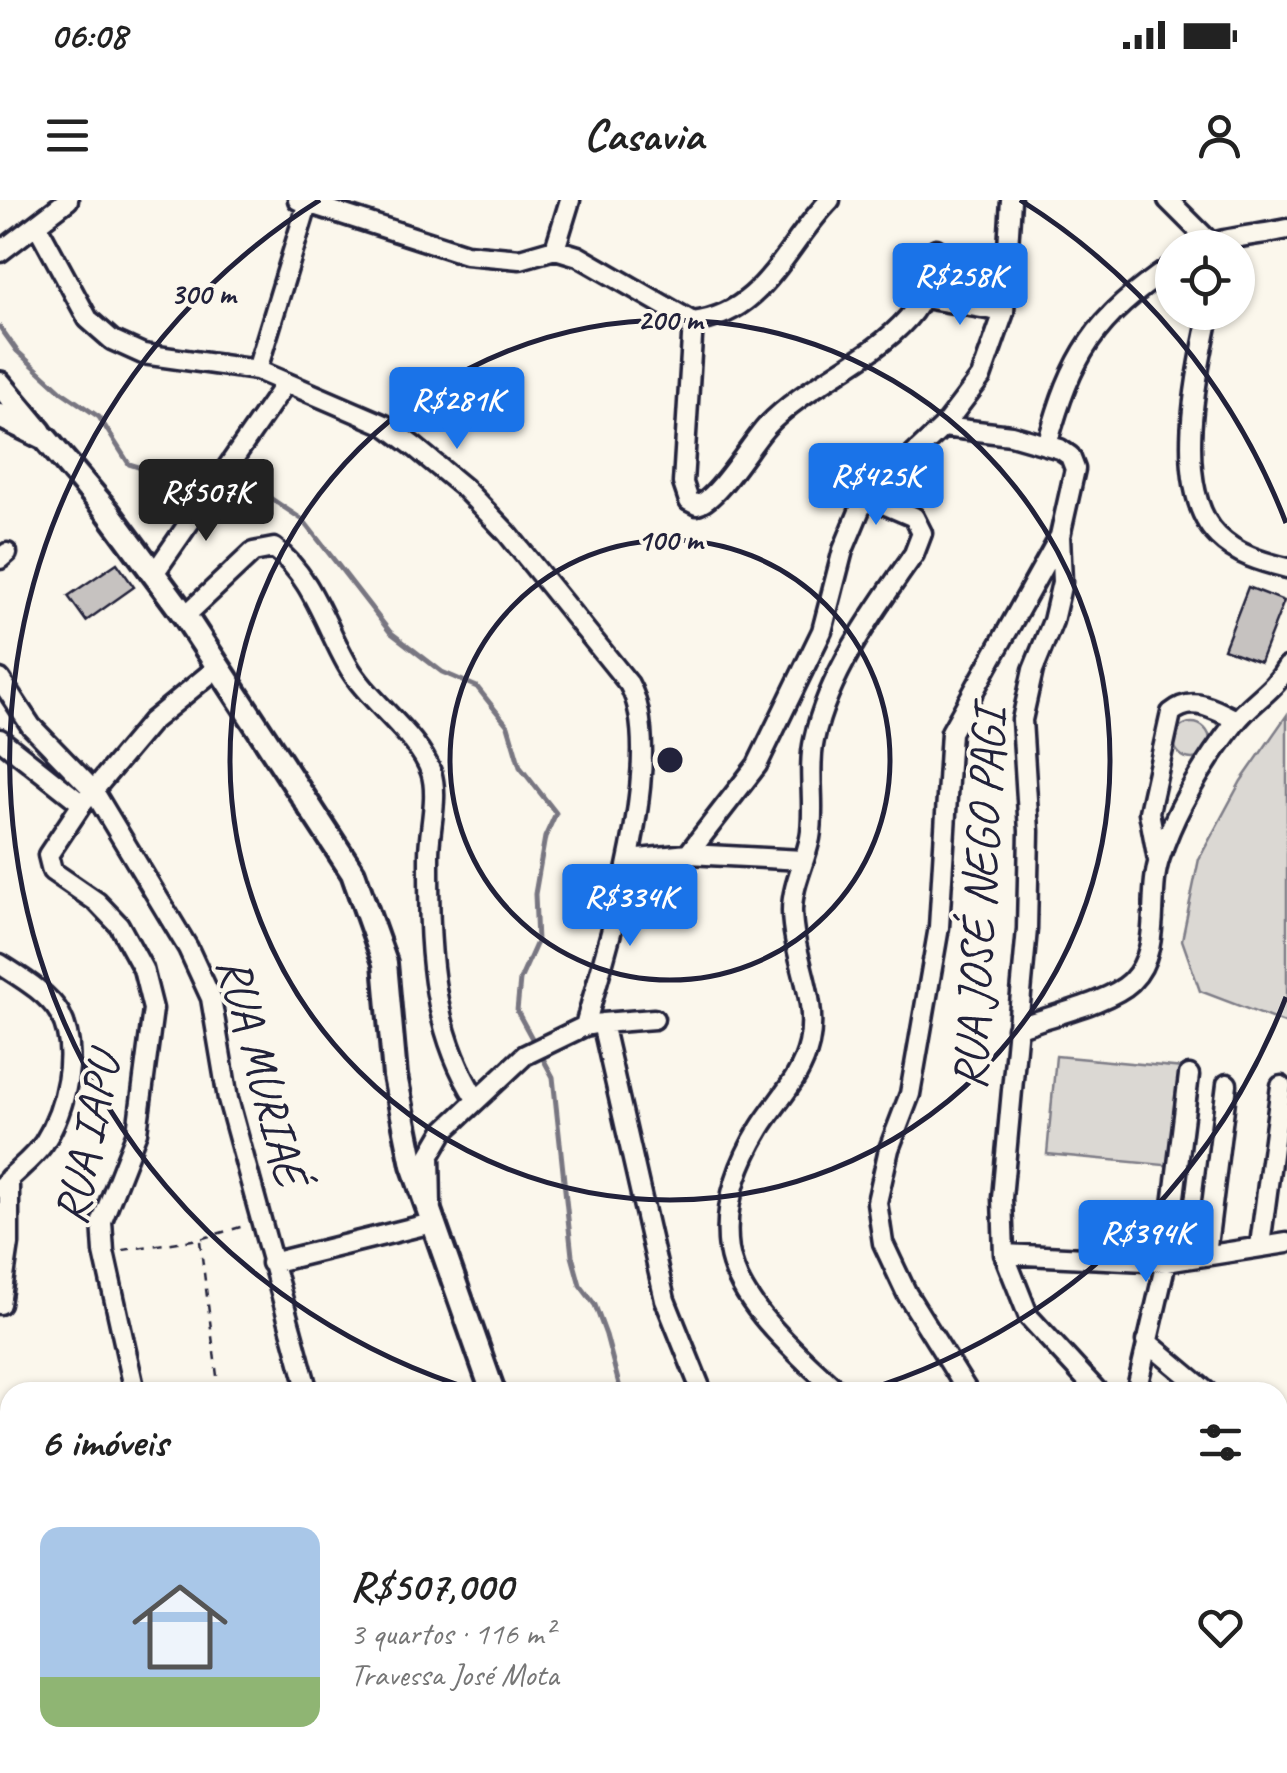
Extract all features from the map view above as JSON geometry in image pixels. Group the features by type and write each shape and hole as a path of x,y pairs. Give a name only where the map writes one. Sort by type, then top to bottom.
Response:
{"street":[{"path":"0,252 68,200"},
{"path":"555,249 570,200"},
{"path":"256,370 303,201 466,254 520,258 555,249 578,256 693,322 710,320 748,302 830,200"},
{"path":"1168,200 1193,230"},
{"path":"688,854 756,765 822,631 852,524 867,497 943,427 981,377 1004,312 1015,201"},
{"path":"36,225 88,319 112,340 143,354 256,370 385,425 463,486 542,572 637,699 637,812 594,1024 665,1300 698,1382"},
{"path":"1255,238 1287,230"},
{"path":"693,322 683,484 689,501 697,505 710,500 744,452 786,408 891,336 924,298 936,248"},
{"path":"943,427 1011,435 1048,445 1062,391 1104,318 1155,279"},
{"path":"924,298 1004,312"},
{"path":"1207,330 1190,443 1202,511 1216,534 1236,551 1287,568"},
{"path":"0,384 185,616 339,849 369,909 385,963 402,1117 430,1219 489,1382"},
{"path":"153,575 285,384"},
{"path":"0,416 45,438"},
{"name":"RUA JOSÉ NEGO PAGI","path":"1048,445 1070,456 1074,469 1060,536 1062,582 1053,620 1033,670 1022,720 1030,855 1003,1183 1004,1254 1029,1317 1089,1382"},
{"path":"829,1382 746,1291 730,1252 729,1206 738,1172 761,1125 787,1094 810,1039 810,996 794,948 792,904 810,838 813,742 835,682 914,554 922,532 914,517 867,497"},
{"path":"962,1382 907,1294 883,1242 877,1202 889,1149 910,1094 940,926 952,732 1060,536"},
{"path":"185,616 253,552 274,548 318,604 356,678 424,756 434,790 429,855 437,1004 444,1039 476,1099"},
{"path":"88,797 150,722 218,666"},
{"path":"1158,860 1190,791 1238,720 1266,697 1287,667"},
{"path":"0,679 30,726 88,797"},
{"path":"1017,1028 1107,996 1131,982 1148,953 1158,860 1149,812 1171,713 1182,704 1194,702 1238,720"},
{"path":"0,740 88,797"},
{"name":"RUA IAPU","path":"88,797 48,855 48,865 97,902 119,925 143,969 153,1009 140,1114 130,1155 102,1220 104,1252 133,1382"},
{"name":"RUA MURIAÉ","path":"88,797 188,948 211,998 228,1099 305,1382"},
{"path":"629,860 688,854 803,860"},
{"path":"0,964 46,998 60,1013 68,1036 65,1089 55,1121 32,1158 4,1183 9,1244 0,1304"},
{"path":"430,1219 434,1144 524,1056 594,1024 654,1019"},
{"path":"1138,1382 1166,1262 1190,1075"},
{"path":"1206,1254 1227,1084"},
{"path":"1260,1245 1281,1086"},
{"path":"271,1262 430,1219"},
{"path":"1004,1254 1166,1262 1287,1243"},
{"path":"1146,1342 1195,1382"}],"path":[{"path":"104,1252 200,1239 262,1220"},
{"path":"200,1239 218,1382"}],"shaded area":[{"path":"1287,715 1287,1024 1200,991 1182,940 1199,859 1241,781"},
{"path":"1192,723 1205,728 1210,741 1205,754 1192,759 1179,754 1174,741 1179,728"},
{"path":"1056,1056 1183,1068 1174,1166 1047,1154"}],"building":[{"path":"117,563 134,587 86,621 68,596"},
{"path":"1248,587 1284,601 1260,662 1224,649"},
{"path":"1132,1207 1160,1208 1155,1249 1105,1246 1106,1222 1131,1223"}],"waterway":[{"path":"0,327 17,351 62,392 99,417 129,464 161,474 222,465"},
{"path":"231,472 303,520 390,632 442,672 477,687 508,726 520,767 556,813 545,837 535,894 537,942 520,980 517,1011 553,1077 572,1256 580,1285 595,1305 618,1382"}]}
